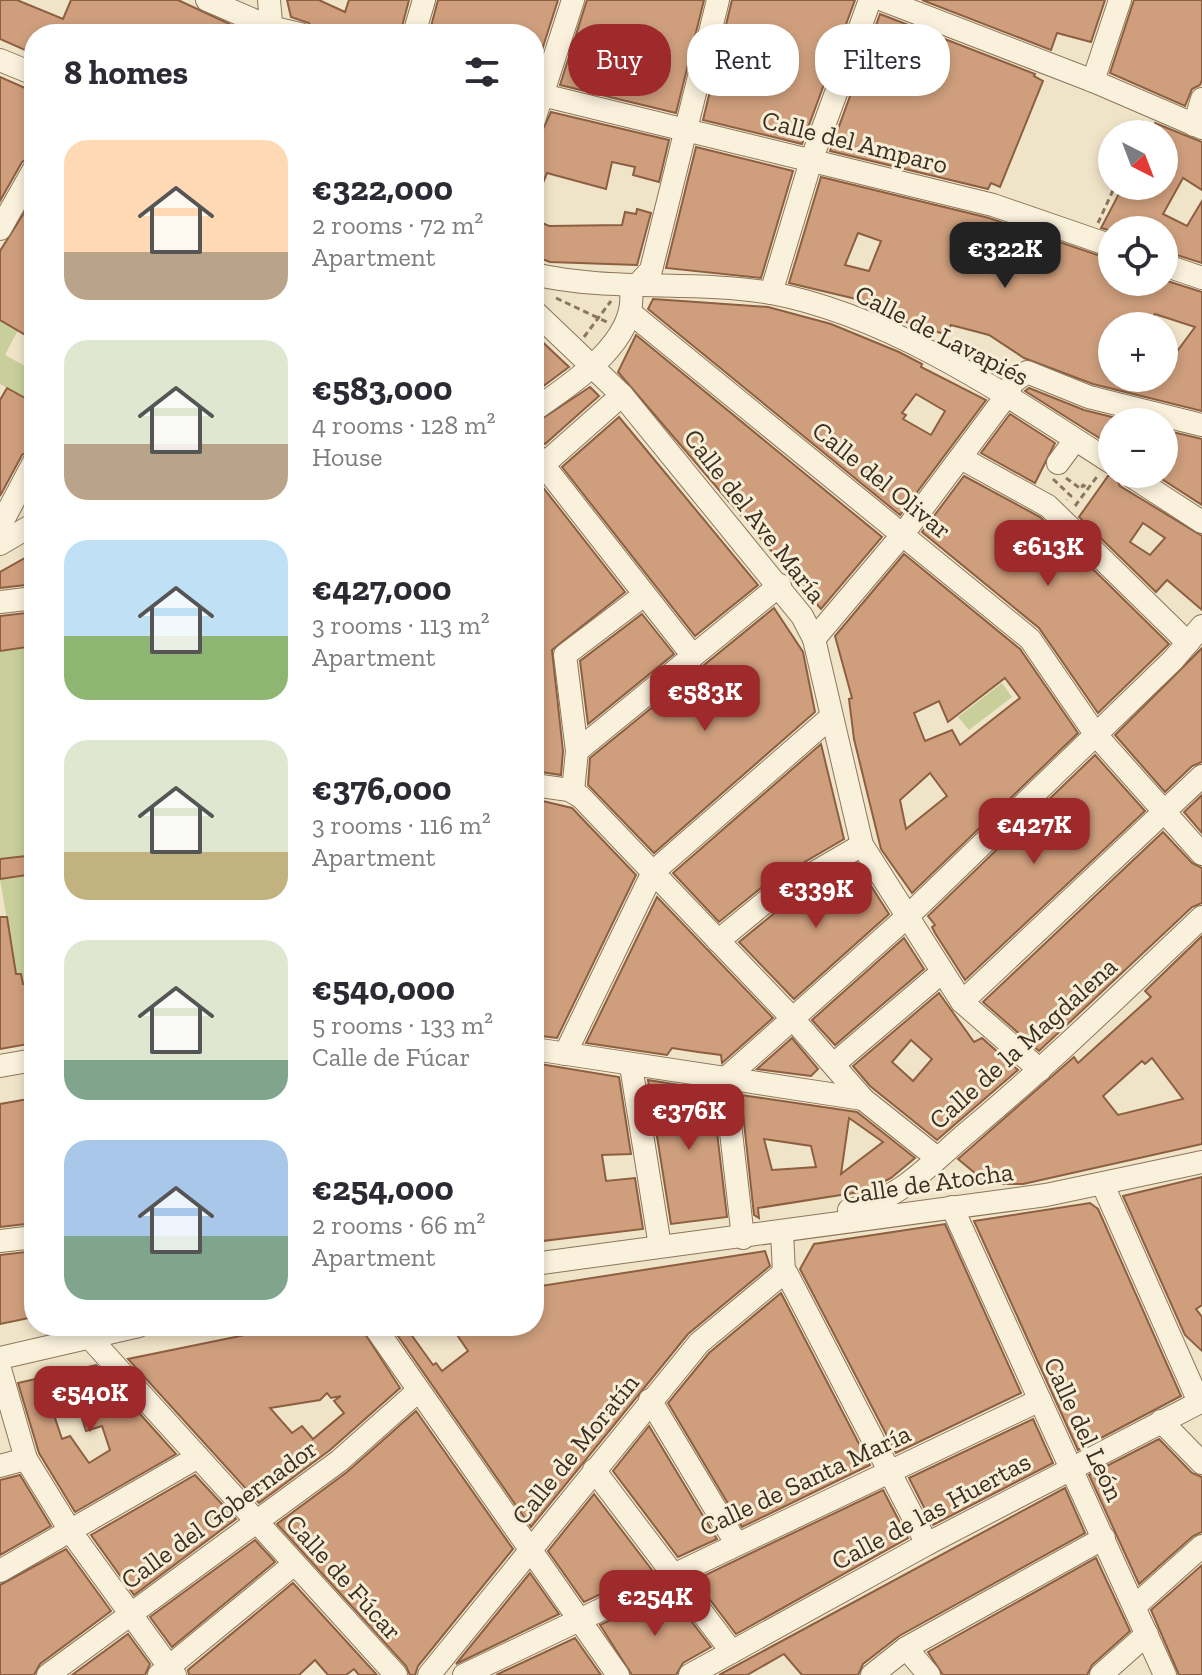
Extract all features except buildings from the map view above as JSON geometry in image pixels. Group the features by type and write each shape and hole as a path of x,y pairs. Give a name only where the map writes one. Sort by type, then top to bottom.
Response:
{"street":[{"path":"207,0 258,24"},
{"path":"269,0 271,24"},
{"path":"417,24 424,0"},
{"path":"544,78 573,0"},
{"path":"544,403 595,368 625,320 631,292 651,270 718,0"},
{"path":"771,293 811,161 870,0"},
{"path":"883,0 1093,81 1198,126 1202,99"},
{"path":"1093,81 1120,0"},
{"path":"0,60 24,70"},
{"name":"Calle del Amparo","path":"544,95 993,205 1098,241"},
{"path":"0,229 24,187"},
{"path":"1178,270 1202,278"},
{"name":"Calle de Lavapiés","path":"544,275 771,293 859,319 1007,395 1098,454"},
{"name":"Calle del Ave María","path":"544,308 622,395 780,585 814,639 862,845 962,1002 1040,1070"},
{"name":"Calle del Olivar","path":"625,320 903,534 1030,639 1096,735 1202,854"},
{"path":"814,639 903,534 1007,395 1013,382 1027,372 1089,397 1202,425"},
{"path":"544,461 622,395"},
{"path":"1058,463 1075,440"},
{"path":"725,1079 909,915 1096,735 1195,634 1039,489 961,458"},
{"path":"544,469 644,595 699,648"},
{"path":"0,526 24,481"},
{"path":"1150,488 1202,522"},
{"path":"0,544 24,530"},
{"path":"577,751 699,648 780,585"},
{"path":"573,791 577,751 565,655 644,595"},
{"path":"0,602 24,599"},
{"path":"565,1054 653,872 831,717"},
{"path":"962,1002 1202,776"},
{"path":"544,787 573,791 794,1020 863,1099 937,1158"},
{"path":"718,941 769,899 862,845"},
{"name":"Calle de la Magdalena","path":"876,1203 893,1194 1040,1070 1202,917"},
{"path":"834,1064 942,972"},
{"path":"544,1051 863,1099"},
{"path":"0,1066 24,1062"},
{"path":"631,1066 660,1246"},
{"path":"725,1079 742,1232"},
{"name":"Calle de Atocha","path":"742,1232 782,1232 988,1203 1103,1185 1202,1162"},
{"path":"1103,1185 1200,1402"},
{"name":"Calle de Atocha","path":"544,1263 742,1232 876,1203"},
{"name":"Calle del León","path":"952,1207 1165,1675"},
{"path":"782,1232 783,1274 927,1544"},
{"path":"0,1241 24,1238"},
{"name":"Calle de Moratín","path":"429,1675 699,1343 783,1274"},
{"path":"0,1358 97,1336"},
{"path":"381,1336 618,1675"},
{"name":"Calle de Fúcar","path":"90,1338 396,1675"},
{"path":"0,1369 26,1459 71,1532 130,1614 167,1673 293,1565"},
{"name":"Calle del Gobernador","path":"48,1675 339,1461 418,1391"},
{"path":"650,1400 736,1543"},
{"name":"Calle de Santa María","path":"464,1675 1040,1400"},
{"name":"Calle de las Huertas","path":"690,1675 727,1662 927,1544 1200,1402"},
{"path":"1161,1421 1202,1463"},
{"path":"0,1571 198,1457"},
{"path":"0,1466 26,1459"},
{"path":"594,1470 672,1574 727,1662"},
{"path":"872,1675 906,1648 1104,1538"},
{"path":"1135,1606 1202,1546"},
{"path":"1101,1675 1147,1634"},
{"path":"906,1648 929,1675"}],"path":[{"path":"578,346 613,298"},
{"path":"544,304 625,320"},
{"path":"1067,500 1071,496 1051,481 1058,472 1081,489 1083,485 1088,488 1075,506"},
{"path":"937,1158 988,1203"}],"green space":[{"path":"0,320 18,330 5,355 24,365 24,397 0,384"},
{"path":"24,647 24,856 0,859 0,651"},
{"path":"1002,683 1012,697 969,730 958,717"},
{"path":"24,875 24,984 16,974 0,879"}]}
